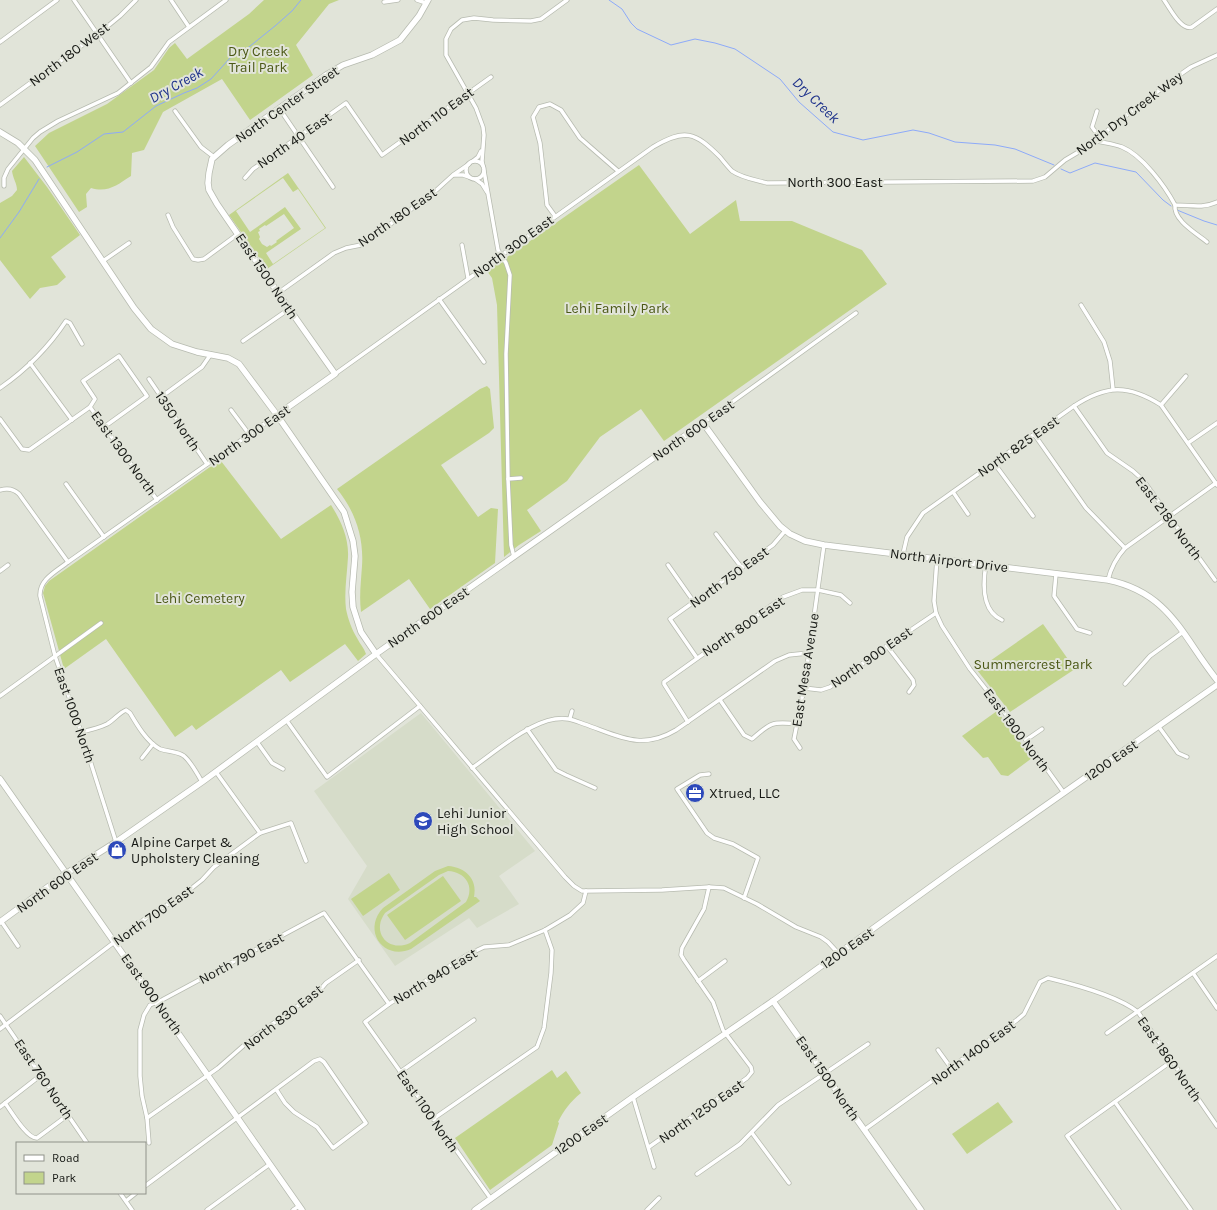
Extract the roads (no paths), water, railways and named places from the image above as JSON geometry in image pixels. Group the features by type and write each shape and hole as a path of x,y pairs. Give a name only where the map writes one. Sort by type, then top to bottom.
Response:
{"street":[{"path":"0,42 58,0"},
{"path":"74,0 131,83"},
{"name":"North 180 West","path":"0,105 97,34 120,16 136,0"},
{"path":"171,0 189,27"},
{"path":"4,186 4,178 7,171 33,138 48,126 110,98 131,83 151,66 169,42 226,0"},
{"path":"384,2 398,0"},
{"path":"417,0 427,1"},
{"path":"514,557 511,545 508,479 506,366 510,275 506,263 498,250 487,186 484,178 482,157 483,127 476,108 446,54 446,39 451,29 462,20 474,18 532,21 541,19 567,0"},
{"path":"1164,0 1180,22 1188,28 1192,27 1217,9"},
{"name":"North Center Street","path":"214,157 228,145 326,75 343,65 372,55 400,40 409,31 427,1"},
{"name":"North Dry Creek Way","path":"1045,177 1066,160 1099,140 1111,127 1178,76 1191,67 1217,55"},
{"name":"North 110 East","path":"346,103 382,155 491,77"},
{"name":"North 40 East","path":"245,178 253,168 346,103"},
{"path":"554,216 547,205 540,143 533,117 539,107 550,104 561,110 580,138 618,171"},
{"path":"279,108 333,187"},
{"path":"174,111 201,147 214,157"},
{"path":"1097,111 1092,126 1099,140 1123,148 1138,157 1160,183 1175,205 1175,213 1179,219 1207,242"},
{"path":"0,132 24,148 35,160 134,308 151,329 172,344 197,352 228,358 239,364 277,414 344,512 351,530 354,548 352,592 353,607 361,632 376,654 574,886 586,892 709,887 724,888 796,927 821,937 839,954"},
{"name":"North 300 East","path":"41,587 48,578 68,562 335,374 554,216 658,144 675,136 684,134 697,138 708,145 733,171 743,177 767,183 1033,181 1045,177"},
{"path":"472,178 467,171 470,163 478,157 483,146"},
{"name":"East 1500 North","path":"214,157 212,159 209,173 210,190 217,204 335,374"},
{"path":"470,163 479,162 483,166"},
{"name":"North 180 East","path":"278,293 334,253 346,248 361,245 431,195 453,175 470,163"},
{"path":"472,178 480,177 484,172"},
{"path":"453,175 463,175 479,181 487,192"},
{"path":"1175,205 1207,206 1217,202"},
{"path":"168,215 173,227 193,259 204,259 238,234"},
{"path":"103,261 129,243"},
{"path":"462,245 468,278"},
{"path":"440,299 484,362"},
{"path":"1081,305 1104,342 1110,361 1112,389"},
{"path":"243,341 289,309"},
{"name":"North 600 East","path":"0,921 67,873 116,842 202,782 376,654 856,313"},
{"path":"0,388 14,378 30,363 55,337 66,321 70,323 82,344"},
{"path":"161,397 202,367 211,354"},
{"path":"0,419 22,449 27,450 90,407 95,399 83,381 119,356 147,396 104,427"},
{"path":"30,363 72,420"},
{"path":"1108,580 1113,564 1125,548 1217,484 1161,405 1186,376"},
{"name":"1350 North","path":"149,378 208,464"},
{"name":"North 825 East","path":"902,554 907,537 923,513 1091,395 1112,389 1132,392 1161,405"},
{"name":"East 2180 North","path":"1074,406 1107,453 1137,474 1143,480 1215,580"},
{"name":"East 1300 North","path":"90,407 157,500"},
{"path":"231,410 248,434"},
{"name":"North Airport Drive","path":"703,423 760,502 790,534 805,541 824,545 1108,580 1128,585 1156,600 1167,611 1217,680"},
{"path":"1188,443 1217,423"},
{"path":"1034,434 1086,508 1125,548"},
{"path":"994,463 1033,516"},
{"path":"508,479 521,478"},
{"path":"66,484 104,537"},
{"path":"0,490 16,490 68,562"},
{"path":"953,492 968,514"},
{"name":"North 750 East","path":"697,658 670,619 774,545 785,530"},
{"path":"716,534 742,568"},
{"name":"East Mesa Avenue","path":"800,748 794,739 804,688 824,545"},
{"name":"East 1900 North","path":"937,558 934,595 936,613 942,626 970,669 1026,740 1064,793"},
{"path":"986,564 984,580 986,600 996,617 1002,620"},
{"path":"0,571 8,565"},
{"path":"668,565 694,602"},
{"path":"1056,574 1054,596 1077,629 1090,633"},
{"name":"East 1000 North","path":"41,587 40,596 55,656 116,842"},
{"name":"North 800 East","path":"688,722 664,682 783,598 802,590 818,590 841,595 850,603"},
{"name":"North 900 East","path":"804,688 821,690 830,687 936,613"},
{"path":"0,696 101,623"},
{"path":"1125,684 1150,656 1183,632"},
{"path":"887,646 913,680 914,685 909,692"},
{"path":"472,768 526,729 547,720 570,718 630,741 643,742 665,736 688,722 775,661 789,654 808,653"},
{"name":"1200 East","path":"475,1210 633,1097 773,1001 898,910 1217,685"},
{"path":"720,700 744,734 752,739 771,724 784,722 797,724"},
{"path":"287,720 327,777 420,706"},
{"path":"81,732 107,724 126,710 130,713 153,744 159,748 185,757 202,782"},
{"path":"570,718 572,711"},
{"path":"1159,726 1178,753 1187,757"},
{"path":"526,729 556,770 566,776 595,788"},
{"path":"1026,740 1042,729"},
{"path":"257,742 272,763 283,769"},
{"path":"142,758 153,744"},
{"path":"216,772 260,833"},
{"path":"709,774 700,775 677,789 708,834 714,838 734,844 758,858 744,898"},
{"name":"East 900 North","path":"0,779 301,1208"},
{"name":"North 700 East","path":"0,1029 154,912 178,899 202,880 214,867 260,833 291,823 306,861"},
{"path":"709,887 704,909 682,948 681,955 715,1005 720,1023 725,1033"},
{"name":"North 940 East","path":"365,1022 389,1004 467,955 484,947 509,945 545,930 570,915 582,903 586,892"},
{"name":"North 790 East","path":"147,1118 142,1096 140,1076 140,1030 144,1016 150,1005 158,1003 324,913 359,960"},
{"path":"0,921 18,946"},
{"path":"433,1119 537,1047 544,1028 551,965 552,950 545,930"},
{"path":"1108,1033 1217,956"},
{"path":"359,960 389,1004"},
{"name":"North 830 East","path":"147,1118 228,1060 250,1040 320,990 326,982 359,960"},
{"path":"698,981 725,961"},
{"path":"1193,973 1217,1008"},
{"name":"North 1400 East","path":"864,1130 1018,1020 1024,1014 1040,982 1048,978 1107,996 1129,1005 1138,1012"},
{"name":"East 1500 North","path":"773,1001 921,1210"},
{"name":"East 1860 North","path":"1138,1012 1217,1126"},
{"name":"East 760 North","path":"0,1016 86,1142"},
{"path":"400,1072 474,1020"},
{"name":"East 1100 North","path":"365,1022 490,1199"},
{"name":"North 1250 East","path":"649,1147 747,1078 751,1073 751,1068 725,1033"},
{"path":"697,1174 740,1144 778,1105 868,1044"},
{"path":"938,1050 951,1068"},
{"path":"146,1185 237,1117 314,1061 320,1059 324,1062 366,1123 333,1148 317,1127 294,1112 285,1103 276,1089"},
{"path":"1119,1210 1067,1136 1172,1061"},
{"path":"0,1107 41,1075"},
{"path":"633,1097 654,1167"},
{"path":"1115,1102 1192,1210"},
{"path":"5,1103 30,1137 34,1139 68,1115"},
{"path":"147,1118 149,1143"},
{"path":"752,1133 789,1183"},
{"path":"207,1210 270,1164"},
{"path":"121,1194 132,1210"},
{"path":"126,1201 135,1194"},
{"path":"647,1210 658,1198"},
{"path":"293,1210 301,1208"}],"waterway":[{"name":"Dry Creek","path":"47,167 77,152 104,134 123,132 156,106 197,88 211,79 230,58 244,51 275,26 292,11 301,0"},
{"name":"Dry Creek","path":"609,0 622,9 637,29 671,45 695,39 735,49 780,79 799,102 833,132 863,140 913,130 929,133 955,142 995,145 1015,149 1054,165"},
{"name":"Dry Creek","path":"1061,169 1070,173 1095,163 1136,172 1163,200 1171,206"},
{"name":"Dry Creek","path":"0,238 19,212 39,179"},
{"name":"Dry Creek","path":"1177,210 1217,225"}],"place":[{"name":"Xtrued, LLC","path":"695,793"},
{"name":"Lehi Junior High School","path":"423,821"},
{"name":"Alpine Carpet & Upholstery Cleaning","path":"117,850"}],"park label":[{"name":"Dry Creek Trail Park","path":"258,60"},
{"name":"Lehi Family Park","path":"617,308"},
{"name":"Lehi Cemetery","path":"200,598"},
{"name":"Summercrest Park","path":"1033,664"}]}
